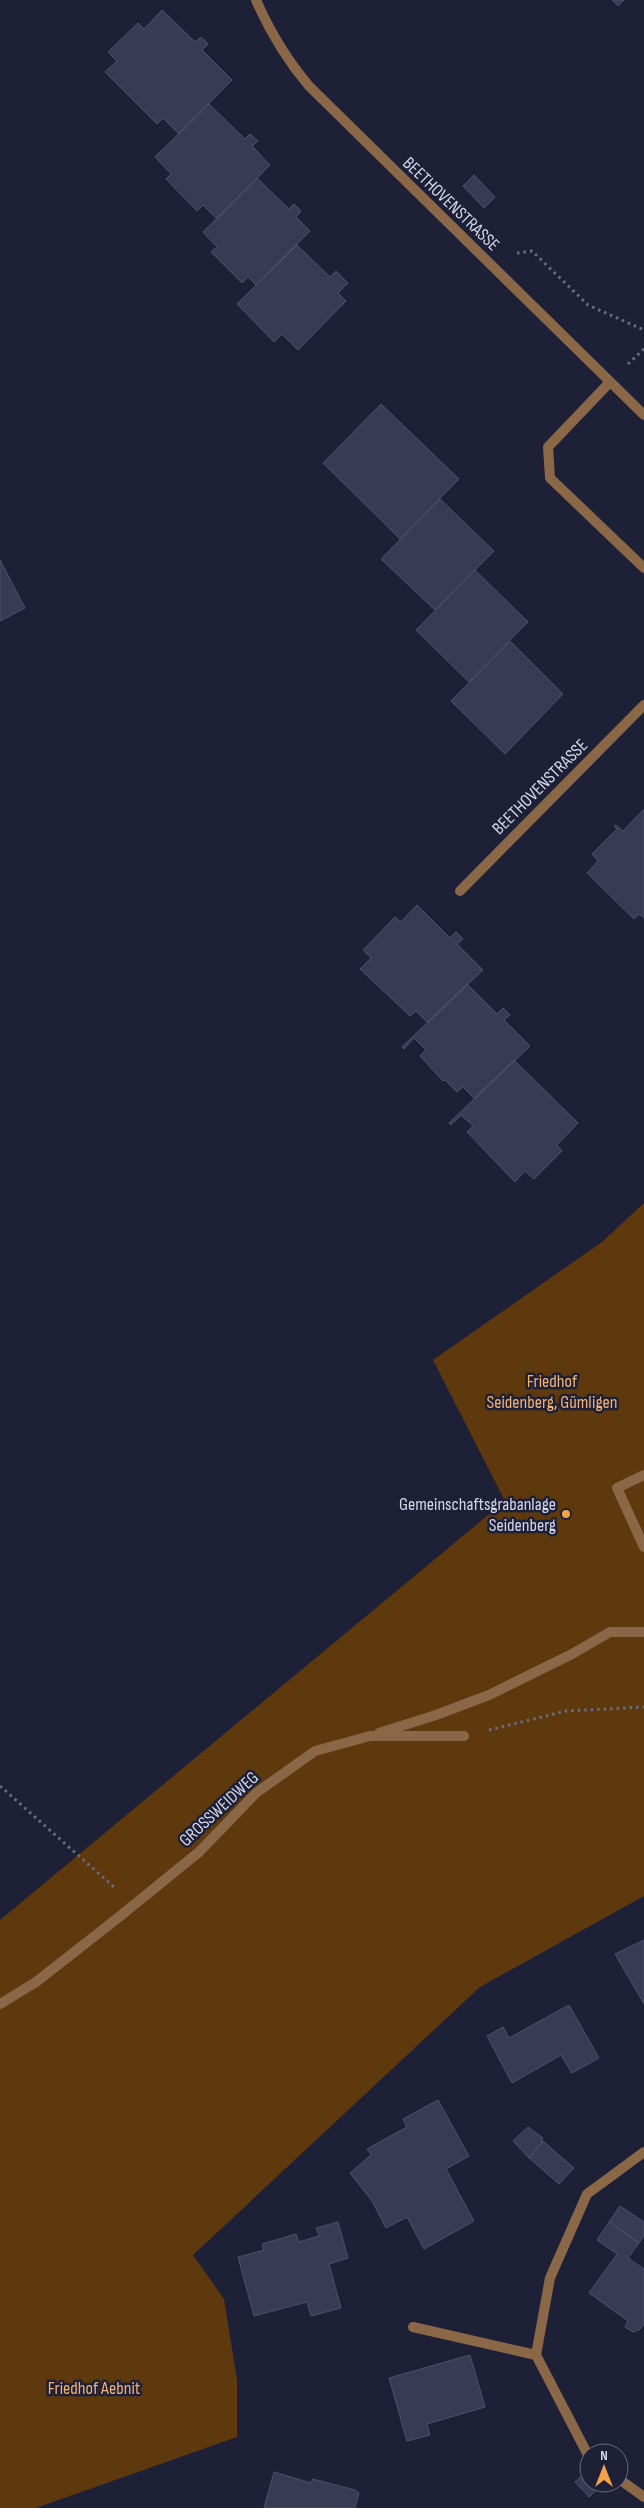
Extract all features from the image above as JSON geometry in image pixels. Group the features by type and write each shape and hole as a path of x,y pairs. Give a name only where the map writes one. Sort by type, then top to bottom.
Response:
{"street":[{"name":"BEETHOVENSTRASSE","path":"256,0 268,27 287,60 309,86 644,415"},
{"path":"610,382 548,447 550,478 644,568"},
{"name":"BEETHOVENSTRASSE","path":"460,891 644,705"},
{"path":"644,1474 617,1488 644,1547"},
{"path":"370,1736 436,1716 489,1695 610,1632 644,1632"},
{"name":"GROSSWEIDWEG","path":"0,2004 36,1982 134,1905 199,1852 256,1793 315,1751 370,1736 464,1736"},
{"path":"582,2443 536,2356 550,2278 588,2194 644,2152"},
{"path":"413,2327 536,2356"},
{"path":"629,2487 644,2498"}],"path":[{"path":"515,254 532,251 588,305 644,330"},
{"path":"464,1736 566,1712 644,1707"},
{"path":"0,1786 134,1905"}],"green space":[{"path":"644,1203 644,1896 480,1987 193,2255 224,2299 237,2380 237,2437 36,2508 0,2508 0,1920 505,1501 433,1360 602,1242"}],"building":[{"path":"612,0 624,0 618,6"},
{"path":"162,10 195,42 201,37 208,44 202,50 232,80 179,134 163,118 157,124 105,72 117,61 108,52 138,23 144,29"},
{"path":"209,104 245,139 250,134 258,141 252,146 270,165 217,219 203,205 197,211 166,179 171,174 155,157"},
{"path":"474,175 495,197 484,208 463,186"},
{"path":"257,178 289,209 294,204 301,211 296,217 310,231 256,285 248,277 242,283 211,252 217,247 203,232"},
{"path":"297,245 330,277 336,271 348,283 338,293 346,301 298,350 282,334 274,342 237,304"},
{"path":"381,404 459,479 400,539 323,463"},
{"path":"440,499 494,551 435,610 381,559"},
{"path":"0,560 25,608 0,621"},
{"path":"475,570 528,622 469,682 416,630"},
{"path":"510,641 563,694 505,754 451,701"},
{"path":"644,809 644,918 639,914 634,919 587,873 598,861 592,854 617,829 614,826 616,825 623,831"},
{"path":"417,905 450,938 456,932 463,939 457,944 483,970 428,1023 416,1011 410,1016 360,969 371,958 363,950 395,917 401,922"},
{"path":"467,984 497,1014 503,1008 510,1015 504,1020 530,1046 475,1099 463,1087 457,1092 445,1080 443,1081 420,1056 426,1050 414,1038 404,1049 402,1047"},
{"path":"514,1060 578,1123 557,1145 562,1151 534,1179 525,1171 515,1182 467,1132 473,1126 461,1115 451,1125 449,1123"},
{"path":"644,1940 644,2004 615,1954"},
{"path":"569,2005 599,2058 572,2073 561,2055 512,2083 487,2036 503,2027 509,2038"},
{"path":"438,2100 469,2156 446,2169 474,2221 424,2249 407,2217 386,2228 372,2201 350,2173 371,2155 367,2149 407,2127 403,2119"},
{"path":"528,2127 543,2138 541,2139 543,2141 529,2158 513,2141"},
{"path":"543,2141 574,2168 559,2184 529,2158"},
{"path":"620,2206 644,2222 644,2235 639,2243 609,2222"},
{"path":"338,2222 348,2258 329,2264 341,2308 311,2316 307,2302 254,2316 238,2257 264,2250 262,2244 296,2234 299,2242 319,2236 316,2228"},
{"path":"609,2222 639,2243 628,2258 644,2269 644,2324 639,2330 633,2332 625,2327 628,2321 589,2293 617,2254 597,2240"},
{"path":"470,2355 485,2407 427,2424 430,2435 407,2441 389,2378"},
{"path":"274,2472 311,2483 313,2479 355,2490 359,2493 355,2508 264,2508"},
{"path":"579,2478 579,2486 575,2482"},
{"path":"585,2493 593,2493 589,2497"}],"place":[{"name":"Gemeinschaftsgrabanlage Seidenberg","path":"566,1514"}],"park label":[{"name":"Friedhof Seidenberg, Gümligen","path":"552,1391"},
{"name":"Friedhof Aebnit","path":"94,2388"}]}
